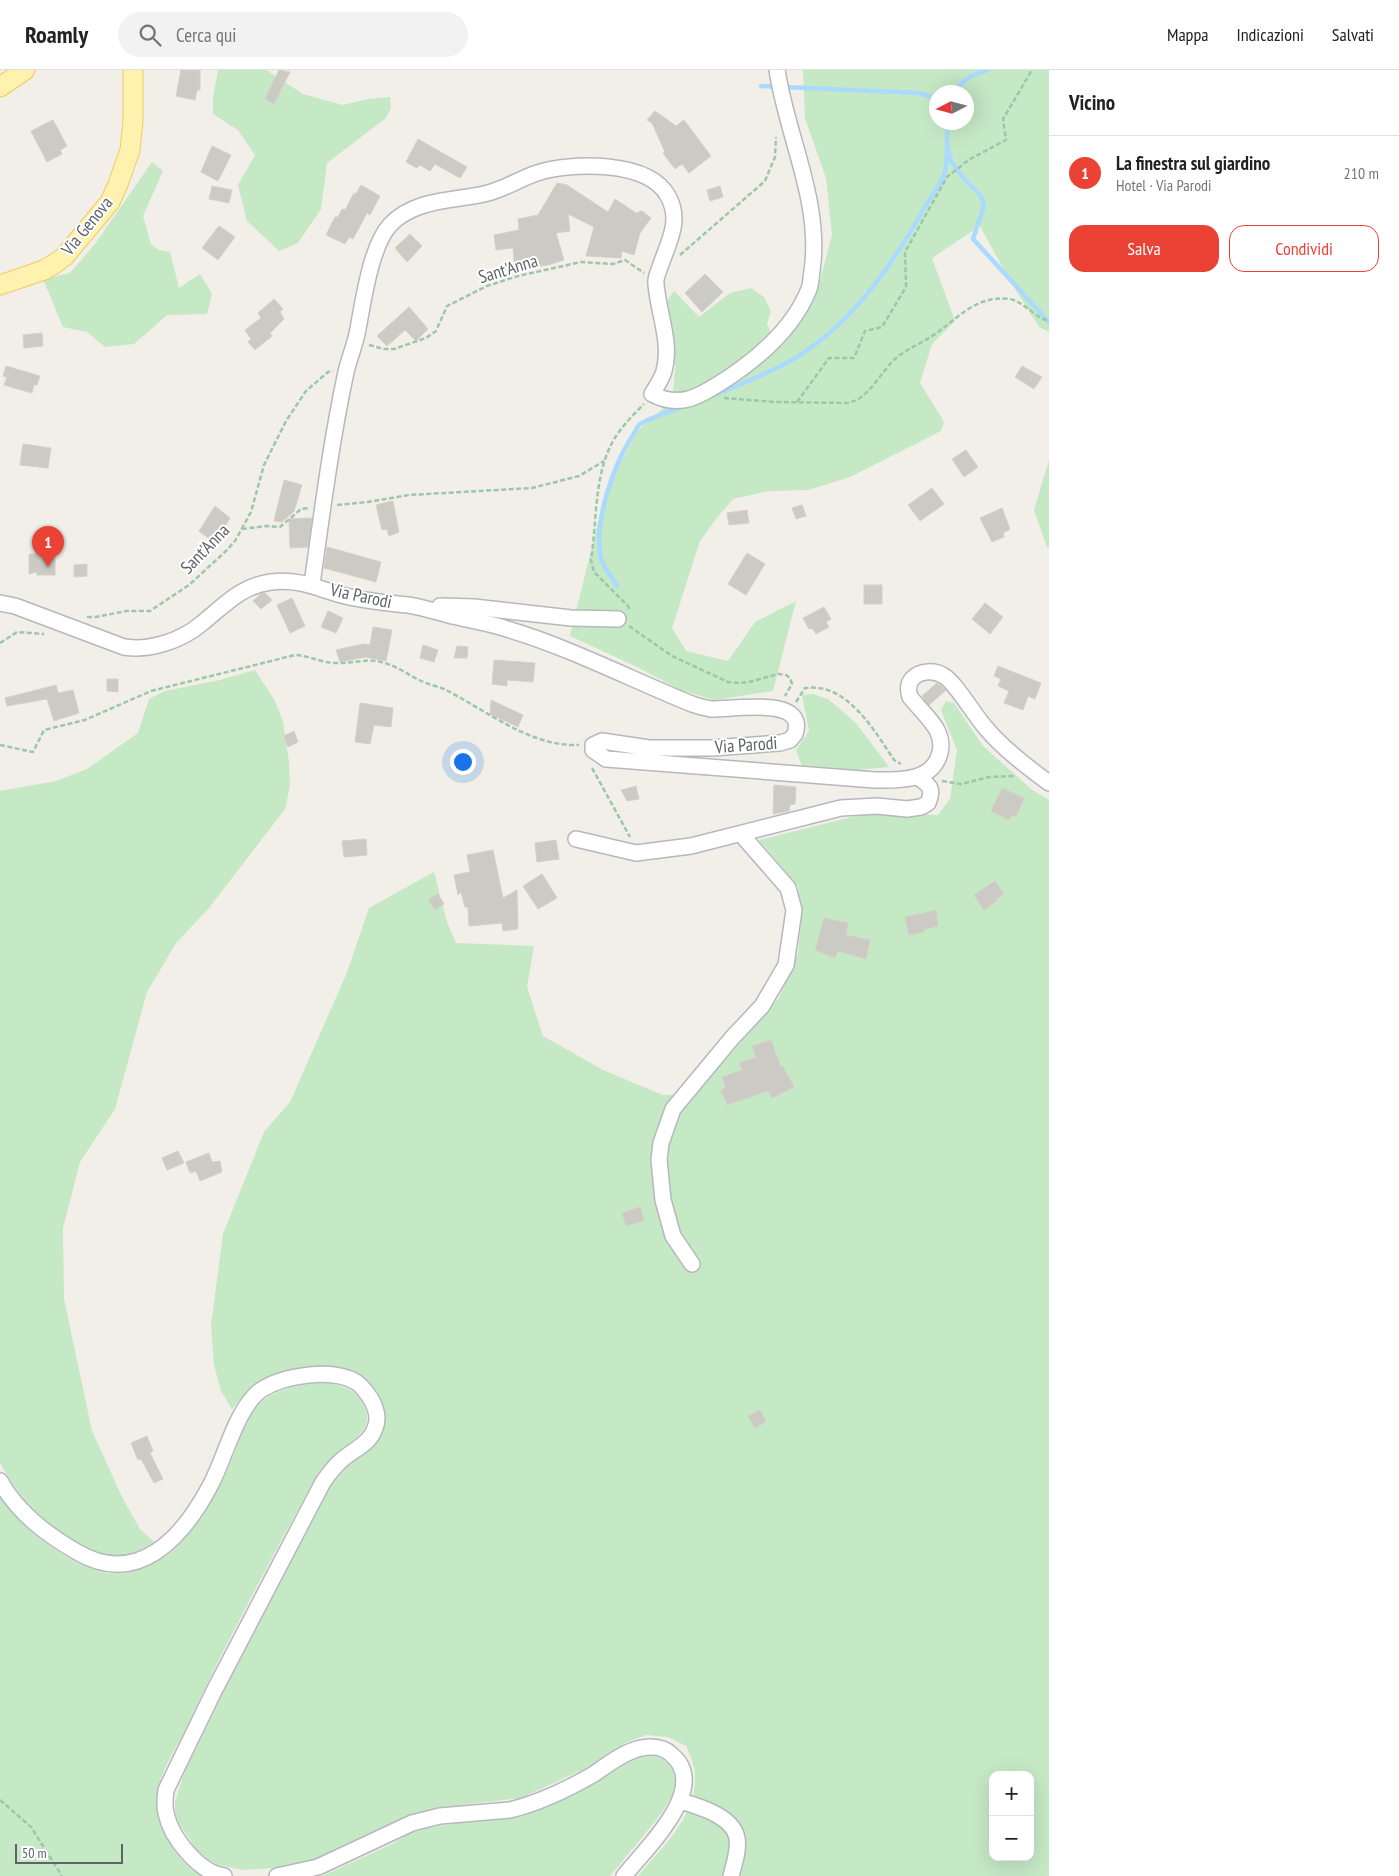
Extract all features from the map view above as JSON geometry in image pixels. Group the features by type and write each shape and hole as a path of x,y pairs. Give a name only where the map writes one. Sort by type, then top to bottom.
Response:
{"main road":[{"path":"0,87 24,70"},
{"name":"Via Genova","path":"0,285 44,270 64,257 110,202 130,150 134,70"}],"street":[{"path":"312,584 346,369 356,339 374,256 390,225 405,214 426,204 485,194 537,173 566,167 590,165 613,167 640,174 657,184 668,195 675,223 656,282 667,352 664,372 652,394 662,399 678,402 699,396 740,370 767,349 794,317 810,288 814,256 813,219 777,70"},
{"name":"Via Parodi","path":"0,603 15,606 124,647 139,649 161,644 182,636 200,626 225,602 244,590 272,582 286,581 312,584 353,598 409,606 506,628 570,651 653,688 702,707 712,709 780,709 792,716 796,725 795,734 786,742 712,748 650,748 602,741 593,746 598,755 610,760 876,780 897,780 918,776"},
{"path":"409,606 474,607 571,618 618,619"},
{"path":"918,776 926,773 934,765 940,753 941,745 936,730 910,697 908,687 913,678 918,674 934,672 946,676 986,728 1030,769 1049,783"},
{"path":"576,839 636,853 690,846 841,808 877,806 921,807 928,803 932,794 930,785 918,776"},
{"path":"692,1264 672,1236 659,1160 661,1143 673,1109 732,1038 762,1006 786,965 794,910 788,888 742,834"},
{"path":"0,1481 30,1520 53,1538 88,1559 105,1564 122,1564 137,1561 156,1553 169,1542 195,1511 211,1486 232,1434 249,1402 262,1389 289,1378 329,1374 358,1383 373,1404 376,1427 362,1445 342,1460 323,1482 214,1691 166,1790 166,1814 182,1845 193,1859 214,1873 224,1876"},
{"path":"277,1876 318,1867 412,1823 427,1819 523,1807 575,1784 629,1752 645,1747 665,1750 671,1753 681,1765 686,1782 680,1801 670,1820 624,1876"},
{"path":"680,1801 717,1814 728,1823 737,1836 737,1855 730,1876"}],"path":[{"path":"797,402 829,358 854,358 865,331 882,327 906,287 905,252 947,177 970,159 1006,140 1003,119 1032,70"},
{"path":"676,259 766,180 775,158 776,132"},
{"name":"Sant'Anna","path":"356,339 384,350 404,346 426,338 436,331 446,306 486,286 518,276 581,262 613,264 625,260 656,282"},
{"path":"699,396 797,402 856,402 897,358 932,336 966,309 987,300 1012,299 1041,318 1049,320"},
{"name":"Sant'Anna","path":"87,616 96,618 126,611 150,611 189,585 226,551 242,529 251,512 264,465 286,422 301,398 306,391 328,372 346,369"},
{"path":"618,619 628,615 630,611 628,606 594,572 591,560 604,461 623,426 652,394"},
{"path":"242,529 266,526 280,527 301,509 368,502 409,494 532,488 579,476 604,461"},
{"path":"618,619 672,656 728,682 749,682 778,674 788,676 792,681 791,688 780,709"},
{"path":"0,643 17,632 47,634 54,620"},
{"path":"0,746 32,752 44,730 85,720 150,691 296,655 340,664 361,660 382,662 404,671 420,681 443,689 507,725 550,742 593,746"},
{"path":"780,709 793,706 805,688 824,688 851,703 862,714 894,760 918,776 961,784 989,777 1018,776"},
{"path":"593,746 581,760 592,766 633,842 636,853"},
{"path":"0,1800 31,1827 62,1876"}],"green space":[{"path":"218,70 266,70 303,94 343,105 368,99 390,97 391,108 386,118 327,163 321,209 298,243 279,251 247,221 238,185 255,155 238,130 213,114 213,97"},
{"path":"803,70 1049,70 1049,332 1039,327 1010,281 980,226 932,258 955,321 932,344 920,383 944,422 941,431 850,477 808,490 769,491 733,499 716,519 700,541 672,628 686,651 728,661 755,622 796,601 773,691 714,700 681,690 570,636 606,490 638,430 673,400 675,358 666,315 669,298 674,291 699,317 730,293 751,288 764,297 771,311 767,324 771,332 782,335 794,327 818,288 832,235 826,178 805,118"},
{"path":"152,162 163,171 143,216 151,244 159,250 170,252 179,288 200,274 212,294 207,314 167,315 134,344 105,347 87,332 63,327 43,279 70,273 95,244"},
{"path":"1049,460 1049,548 1034,510"},
{"path":"255,670 275,701 283,722 289,762 290,786 285,809 209,908 176,943 147,992 115,1109 80,1162 63,1228 64,1299 92,1431 123,1499 140,1529 155,1543 126,1555 107,1555 76,1542 41,1518 18,1492 0,1462 0,791 56,781 87,769 138,733 149,699 165,691 220,680"},
{"path":"813,694 828,699 856,723 889,767 849,771 802,766 796,750 809,731 802,695"},
{"path":"946,701 954,703 983,746 1031,789 1049,800 1049,1876 638,1876 666,1844 683,1820 689,1808 695,1780 694,1767 686,1746 668,1737 646,1735 627,1742 591,1766 521,1798 436,1808 410,1815 314,1860 275,1868 243,1870 219,1865 208,1859 197,1850 178,1822 175,1802 183,1776 229,1681 331,1486 348,1466 377,1443 381,1438 384,1428 383,1406 374,1387 361,1376 327,1366 289,1369 272,1375 254,1385 232,1409 221,1391 214,1365 211,1326 223,1234 264,1132 290,1102 346,975 369,908 434,872 447,922 456,943 534,946 527,987 543,1036 603,1070 663,1095 696,1094 779,998 798,953 801,922 798,886 759,840 860,815 896,813 938,815 950,799 957,750 941,710"},
{"path":"321,1383 344,1387 358,1397 366,1412 367,1420 365,1427 361,1433 335,1454 317,1474 233,1632 167,1763 160,1782 157,1801 160,1822 177,1854 193,1871 202,1876 0,1876 0,1494 13,1514 34,1534 58,1552 83,1566 108,1573 124,1573 140,1569 169,1554 192,1528 226,1474 241,1434 257,1407 270,1396 284,1390"},
{"path":"651,1756 662,1759 674,1772 676,1782 673,1792 661,1814 610,1876 322,1876 390,1845 413,1832 438,1826 532,1813 567,1797 636,1758"}],"building":[{"path":"181,70 200,70 200,90 197,90 195,100 176,96"},
{"path":"279,70 290,72 274,104 265,99"},
{"path":"655,111 676,126 684,120 711,156 689,173 682,164 675,169 663,153 665,152 652,123 647,120"},
{"path":"53,120 67,146 60,150 62,154 47,162 31,131"},
{"path":"418,139 467,167 460,178 435,164 430,171 420,165 417,168 406,162"},
{"path":"212,146 231,155 218,181 201,172"},
{"path":"557,183 567,185 608,212 615,199 636,213 642,211 651,218 640,233 634,255 622,251 621,258 586,256 594,227 568,214 570,231 556,233 564,260 548,265 515,270 513,248 496,250 494,235 519,230 518,219 538,215"},
{"path":"361,185 380,196 370,215 367,213 353,239 349,237 345,244 326,235 335,217 338,217 342,209 345,210 354,193 356,194"},
{"path":"212,186 232,190 229,203 209,199"},
{"path":"720,186 723,197 710,201 707,190"},
{"path":"219,226 235,237 218,260 202,248"},
{"path":"410,234 422,246 407,262 395,248"},
{"path":"705,274 723,292 702,312 685,293"},
{"path":"274,299 283,309 280,312 284,319 270,333 272,336 255,350 248,342 251,339 245,330 261,318 258,313"},
{"path":"409,307 428,329 416,341 405,330 387,346 377,336"},
{"path":"42,333 43,346 24,348 23,335"},
{"path":"6,366 40,376 37,385 34,385 32,393 4,385 7,377 3,376"},
{"path":"1022,366 1042,377 1034,389 1015,377"},
{"path":"23,444 51,448 48,468 20,465"},
{"path":"966,450 978,467 964,477 952,459"},
{"path":"284,480 302,485 294,511 282,522 274,521"},
{"path":"932,488 944,504 920,521 908,505"},
{"path":"393,501 399,532 389,536 387,529 382,530 376,505"},
{"path":"802,505 806,516 796,519 792,508"},
{"path":"215,506 230,518 215,543 199,531"},
{"path":"1002,508 1010,529 1003,533 1004,537 992,542 980,518"},
{"path":"747,510 749,523 729,525 727,513"},
{"path":"312,518 308,547 290,548 289,519"},
{"path":"327,547 381,562 376,582 324,568"},
{"path":"747,553 765,564 746,595 728,584"},
{"path":"29,554 55,554 55,575 37,575 37,572 29,574"},
{"path":"87,564 87,576 74,577 74,565"},
{"path":"864,585 882,585 882,604 864,604"},
{"path":"262,593 265,593 272,600 261,609 253,601"},
{"path":"292,598 305,626 290,633 277,605"},
{"path":"985,603 1003,617 990,634 972,619"},
{"path":"824,607 831,619 826,622 829,627 816,634 812,628 809,629 803,618"},
{"path":"328,611 343,618 336,633 321,627"},
{"path":"373,627 392,630 386,661 366,657 340,662 336,650 363,644 370,645"},
{"path":"423,645 438,650 434,662 420,658"},
{"path":"457,646 468,647 467,658 454,658"},
{"path":"494,660 535,663 533,682 507,680 507,686 492,684"},
{"path":"998,666 1041,683 1035,699 1028,696 1023,710 1004,703 1009,691 998,686 1001,679 994,676"},
{"path":"107,679 118,679 118,692 107,691"},
{"path":"937,683 946,690 929,705 922,696"},
{"path":"56,685 58,693 73,690 79,713 54,721 47,699 7,706 5,698"},
{"path":"491,700 523,715 518,727 490,714"},
{"path":"360,703 393,708 391,727 374,725 370,744 355,742"},
{"path":"294,731 298,742 288,747 284,736"},
{"path":"774,785 796,787 795,804 790,805 789,811 773,814"},
{"path":"636,786 639,799 627,801 621,790"},
{"path":"1002,788 1024,798 1016,817 1012,815 1009,820 991,811"},
{"path":"366,839 367,855 344,857 342,841"},
{"path":"556,840 559,859 537,862 535,843"},
{"path":"493,850 503,898 517,890 518,929 503,931 502,923 469,926 468,907 465,907 461,892 458,895 454,875 470,872 467,855"},
{"path":"542,874 557,898 538,909 523,886"},
{"path":"995,881 1004,894 984,910 974,895"},
{"path":"438,894 444,904 435,910 428,900"},
{"path":"936,910 938,926 923,930 924,932 909,935 905,917"},
{"path":"824,918 848,923 846,935 870,940 866,959 838,951 835,958 815,950"},
{"path":"771,1040 781,1067 783,1066 794,1087 772,1098 768,1091 727,1105 721,1090 726,1088 722,1077 742,1070 739,1063 756,1057 752,1046"},
{"path":"178,1151 184,1163 167,1170 162,1158"},
{"path":"209,1153 212,1162 220,1161 222,1172 200,1181 196,1171 190,1173 186,1162"},
{"path":"640,1207 644,1221 626,1226 622,1213"},
{"path":"760,1410 766,1422 755,1428 748,1416"},
{"path":"147,1436 153,1451 150,1453 163,1479 154,1483 141,1459 138,1460 131,1443"}],"waterway":[{"path":"960,85 971,76 988,70"},
{"path":"761,86 918,93 929,96"},
{"path":"711,396 764,374 802,354 831,332 863,299 903,244 942,180 947,160 947,130"},
{"path":"948,148 951,161 965,180 981,196 984,206 973,239 1049,322"},
{"path":"617,586 603,564 599,540 603,510 612,478 624,450 639,425 654,417 685,406"}],"place":[{"name":"La finestra sul giardino","path":"48,567"}]}
